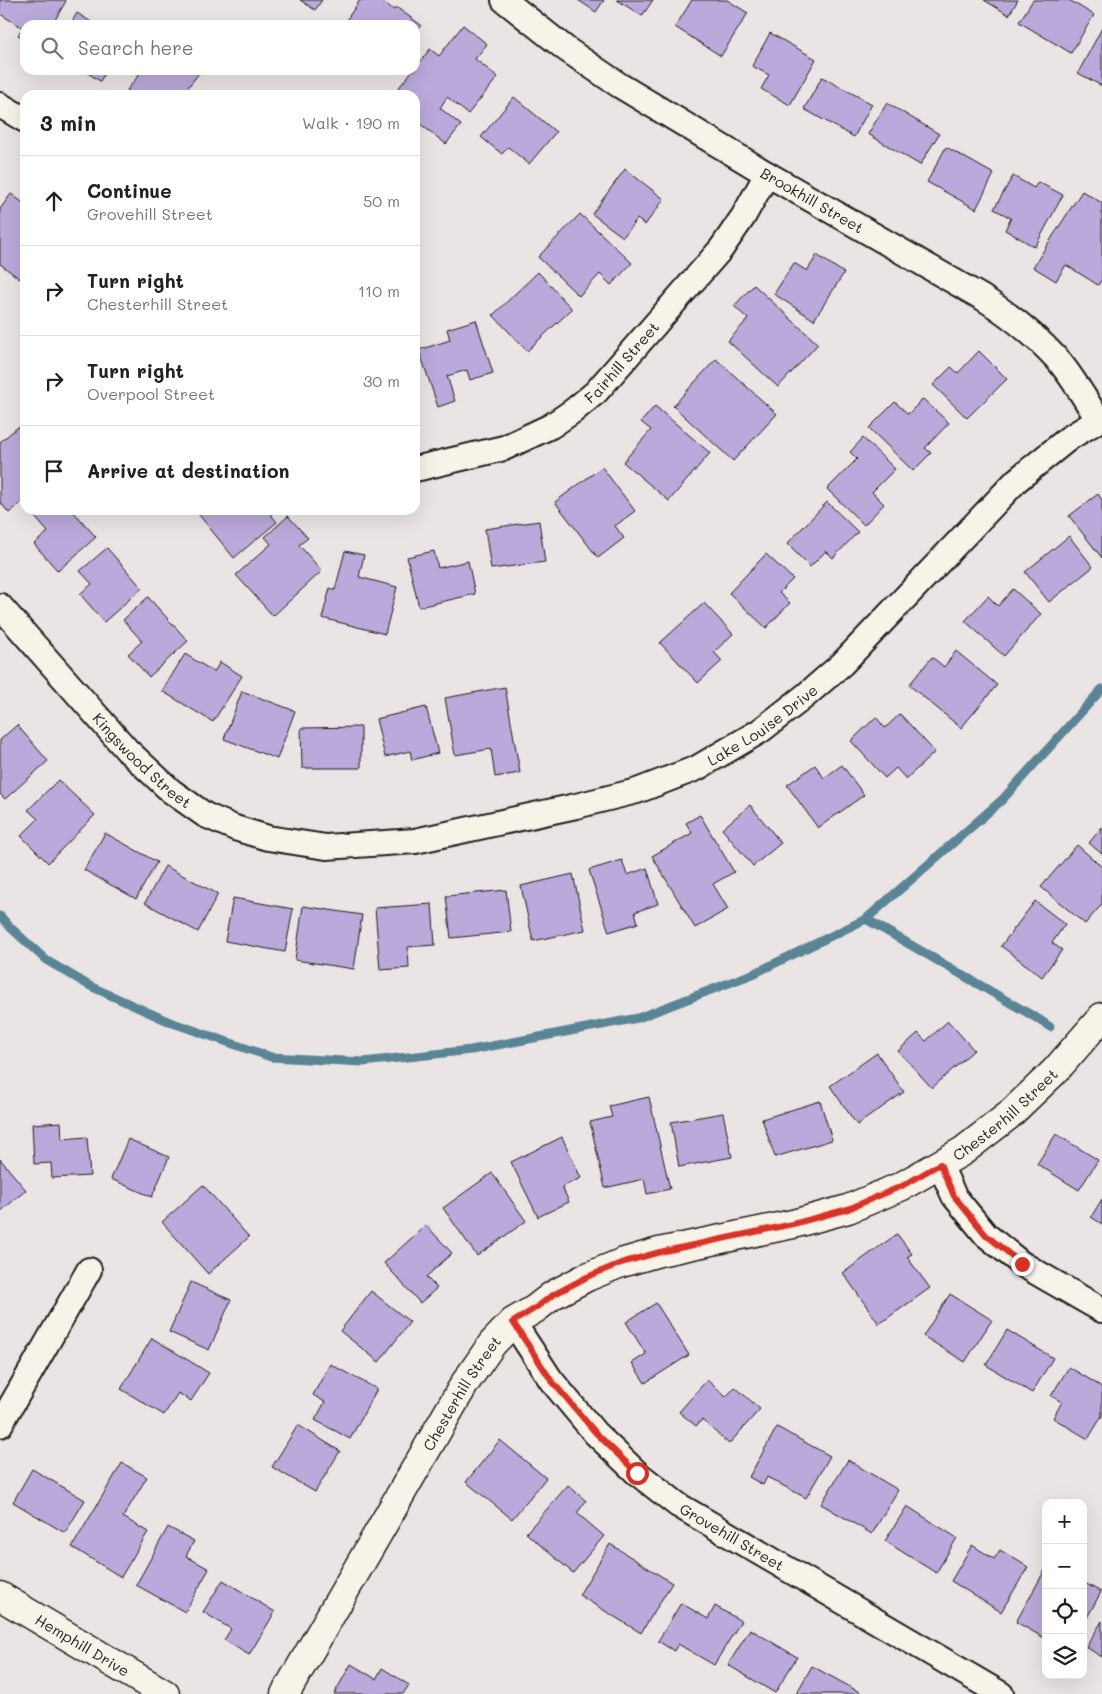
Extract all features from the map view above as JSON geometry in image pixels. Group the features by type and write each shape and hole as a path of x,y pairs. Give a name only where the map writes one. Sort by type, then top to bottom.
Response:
{"street":[{"name":"Brookhill Street","path":"504,0 566,49 619,85 767,174 983,298 1007,314 1030,332 1058,360 1100,418"},
{"path":"0,104 20,117"},
{"name":"Fairhill Street","path":"420,468 504,448 551,426 573,412 596,392 721,249 743,217 767,174"},
{"name":"Lake Louise Drive","path":"326,847 425,839 637,791 697,768 760,731 842,664 1017,480 1069,438 1100,418"},
{"name":"Kingswood Street","path":"0,606 127,750 171,791 205,815 235,828 268,838 326,847"},
{"name":"Chesterhill Street","path":"286,1694 465,1383 492,1344 513,1322 553,1295 587,1277 621,1263 660,1252 793,1224 848,1209 902,1186 963,1151 1008,1116 1054,1071 1102,1017"},
{"path":"940,1164 954,1196 986,1235 1022,1264 1102,1310"},
{"path":"0,1425 89,1270"},
{"name":"Grovehill Street","path":"513,1322 551,1380 595,1432 637,1473 678,1504 1001,1694"},
{"name":"Hemphill Drive","path":"0,1596 165,1694"}],"building":[{"path":"0,0 66,1 55,20 20,20 20,26 0,14"},
{"path":"300,0 322,0 315,10"},
{"path":"360,0 381,0 394,10 396,7 414,20 346,20"},
{"path":"578,0 604,0 596,12"},
{"path":"617,0 653,0 642,16"},
{"path":"692,0 727,0 748,13 721,56 675,27"},
{"path":"984,0 1018,0 1009,15"},
{"path":"1033,0 1069,0 1094,15 1071,53 1019,22"},
{"path":"77,13 88,20 73,20"},
{"path":"463,25 487,44 475,59 498,77 468,114 447,97 440,108 461,125 446,144 420,124 420,90 397,90 409,75 420,75 420,62 430,49 439,56"},
{"path":"1102,28 1102,86 1078,73"},
{"path":"770,33 816,59 790,105 761,89 769,75 752,66"},
{"path":"91,75 104,75 100,81"},
{"path":"139,75 197,75 186,90 127,90"},
{"path":"822,77 872,104 854,137 804,109"},
{"path":"514,97 556,132 529,164 508,147 502,154 481,137"},
{"path":"887,103 939,134 920,165 868,134"},
{"path":"946,147 994,174 976,209 927,182"},
{"path":"625,169 664,199 645,225 637,219 623,237 592,214"},
{"path":"1013,176 1034,188 1038,182 1063,195 1035,247 1005,230 1011,218 994,209"},
{"path":"1082,191 1102,203 1102,279 1098,285 1066,265 1056,281 1033,267"},
{"path":"11,194 20,200 20,279 0,264 0,209"},
{"path":"580,214 632,263 611,285 600,274 579,296 538,257"},
{"path":"817,255 844,273 814,320 774,294 794,263 807,271"},
{"path":"538,272 572,309 527,351 493,315"},
{"path":"754,285 818,344 778,387 728,341 748,319 734,306"},
{"path":"476,320 493,373 470,380 467,370 447,376 455,401 438,407 420,350 450,340 447,329"},
{"path":"979,351 1007,379 967,418 933,385 951,367 958,373"},
{"path":"716,359 777,414 733,461 673,406"},
{"path":"923,399 949,423 925,448 931,453 913,471 869,428 895,402 908,414"},
{"path":"655,406 710,453 669,501 623,462 651,430 641,422"},
{"path":"18,427 20,429 20,503 9,513 0,502 0,442"},
{"path":"863,438 895,469 872,492 884,504 864,525 827,489 857,459 850,452"},
{"path":"602,467 635,511 615,526 624,538 598,558 555,502"},
{"path":"1098,494 1102,500 1102,558 1069,516"},
{"path":"827,502 858,532 833,558 826,551 810,567 787,544"},
{"path":"76,515 96,537 58,571 34,544 48,532 34,516"},
{"path":"199,515 271,515 277,522 234,558"},
{"path":"288,516 308,538 299,545 322,571 273,616 236,575 271,544 265,537"},
{"path":"539,521 545,562 491,569 485,529"},
{"path":"1069,536 1093,567 1049,602 1025,572"},
{"path":"107,548 142,588 104,622 80,594 92,584 80,571"},
{"path":"345,551 364,555 359,577 397,587 385,634 322,618 330,588 335,590"},
{"path":"434,551 438,568 468,561 475,594 419,607 407,557"},
{"path":"766,554 793,579 779,593 790,603 766,628 729,593"},
{"path":"1013,589 1041,614 1004,656 965,621 988,596 998,606"},
{"path":"148,597 188,641 149,677 128,654 142,641 123,620"},
{"path":"704,603 733,634 714,652 722,661 698,683 660,643"},
{"path":"956,651 997,685 961,728 909,685 932,657 944,667"},
{"path":"185,654 214,672 220,662 242,676 213,722 162,691"},
{"path":"505,687 520,773 495,777 491,749 455,755 445,698"},
{"path":"242,691 295,711 277,759 224,739"},
{"path":"426,707 438,753 412,760 410,751 385,757 376,719"},
{"path":"900,714 935,752 906,779 896,768 885,778 851,741 876,717 885,728"},
{"path":"17,725 48,761 5,799 0,794 0,740"},
{"path":"361,727 361,768 302,768 301,728"},
{"path":"815,765 824,778 842,765 864,795 818,828 787,785"},
{"path":"58,780 95,815 48,863 21,836 38,819 28,810"},
{"path":"750,805 781,843 753,866 722,829"},
{"path":"700,815 734,872 713,884 728,909 695,928 652,856 692,833 686,823"},
{"path":"1102,827 1102,854 1089,843"},
{"path":"105,833 157,862 136,899 84,870"},
{"path":"1077,845 1102,867 1102,904 1085,924 1041,887"},
{"path":"622,860 627,875 647,868 658,904 635,912 638,923 609,932 589,870"},
{"path":"165,866 218,894 198,932 145,903"},
{"path":"573,874 585,930 533,941 521,886"},
{"path":"506,890 511,932 451,938 446,896"},
{"path":"233,898 293,909 285,952 225,941"},
{"path":"1035,901 1065,924 1052,943 1062,950 1042,977 1001,946"},
{"path":"432,904 435,945 408,947 409,968 380,970 375,908"},
{"path":"303,906 362,915 354,969 295,960"},
{"path":"948,1021 974,1050 932,1088 898,1051 918,1033 926,1041"},
{"path":"877,1053 904,1092 857,1125 830,1086"},
{"path":"649,1097 670,1189 647,1194 644,1179 605,1188 590,1122 612,1117 609,1106"},
{"path":"820,1101 832,1140 775,1157 762,1119"},
{"path":"723,1113 732,1157 679,1167 671,1122"},
{"path":"61,1122 62,1139 87,1137 90,1176 52,1178 51,1163 34,1164 32,1124"},
{"path":"1056,1134 1098,1160 1079,1190 1037,1164"},
{"path":"562,1137 581,1178 562,1187 569,1202 538,1217 511,1162"},
{"path":"128,1139 169,1157 152,1197 111,1179"},
{"path":"0,1159 26,1190 0,1212"},
{"path":"492,1173 526,1221 477,1256 443,1208"},
{"path":"203,1185 249,1237 208,1274 162,1222"},
{"path":"1102,1199 1102,1224 1091,1217"},
{"path":"426,1225 452,1253 426,1277 437,1288 420,1303 384,1263"},
{"path":"897,1234 912,1254 907,1257 930,1288 879,1324 843,1273"},
{"path":"191,1282 231,1300 209,1350 169,1332"},
{"path":"371,1291 410,1322 379,1362 340,1331"},
{"path":"950,1294 992,1320 965,1362 923,1336"},
{"path":"656,1303 689,1355 645,1383 632,1363 646,1354 626,1322"},
{"path":"1007,1330 1053,1358 1032,1393 986,1365"},
{"path":"152,1338 209,1373 191,1401 178,1393 164,1415 121,1389"},
{"path":"330,1364 377,1389 350,1439 315,1420 325,1402 313,1395"},
{"path":"1069,1367 1102,1387 1102,1416 1088,1439 1053,1418 1062,1402 1051,1396"},
{"path":"707,1380 726,1397 735,1387 760,1409 729,1444 702,1420 696,1426 679,1412"},
{"path":"298,1425 340,1451 315,1492 272,1467"},
{"path":"777,1427 830,1456 806,1498 767,1477 763,1485 749,1477"},
{"path":"500,1440 546,1478 512,1519 466,1482"},
{"path":"848,1460 898,1490 872,1534 821,1504"},
{"path":"122,1463 147,1477 123,1517 148,1532 121,1577 72,1547"},
{"path":"32,1469 85,1500 65,1533 13,1502"},
{"path":"568,1485 586,1501 577,1513 604,1536 573,1573 526,1533"},
{"path":"907,1506 957,1538 936,1573 885,1541"},
{"path":"168,1527 194,1541 186,1556 209,1569 185,1612 136,1585"},
{"path":"610,1544 672,1583 641,1633 579,1595"},
{"path":"972,1545 994,1559 1000,1550 1028,1567 1001,1612 951,1581"},
{"path":"1042,1575 1042,1637 1016,1622"},
{"path":"223,1580 275,1612 249,1655 224,1640 231,1629 203,1612"},
{"path":"1087,1584 1101,1592 1087,1618"},
{"path":"681,1603 708,1619 715,1606 741,1621 714,1665 678,1644 674,1651 658,1641"},
{"path":"1102,1621 1102,1657 1087,1648"},
{"path":"750,1629 797,1657 775,1693 728,1665"},
{"path":"351,1664 376,1679 382,1668 409,1685 403,1694 334,1694"},
{"path":"812,1666 863,1694 796,1694"}],"waterway":[{"path":"866,919 1002,800 1102,689"},
{"path":"0,916 46,960 90,986 170,1022 271,1057 363,1062 471,1050 638,1018 755,973 866,919 1050,1027"}],"route":[{"path":"637,1473 595,1432 551,1380 513,1322 553,1295 587,1277 621,1263 660,1252 793,1224 848,1209 902,1186 940,1164 954,1196 986,1235 1022,1264"}]}
